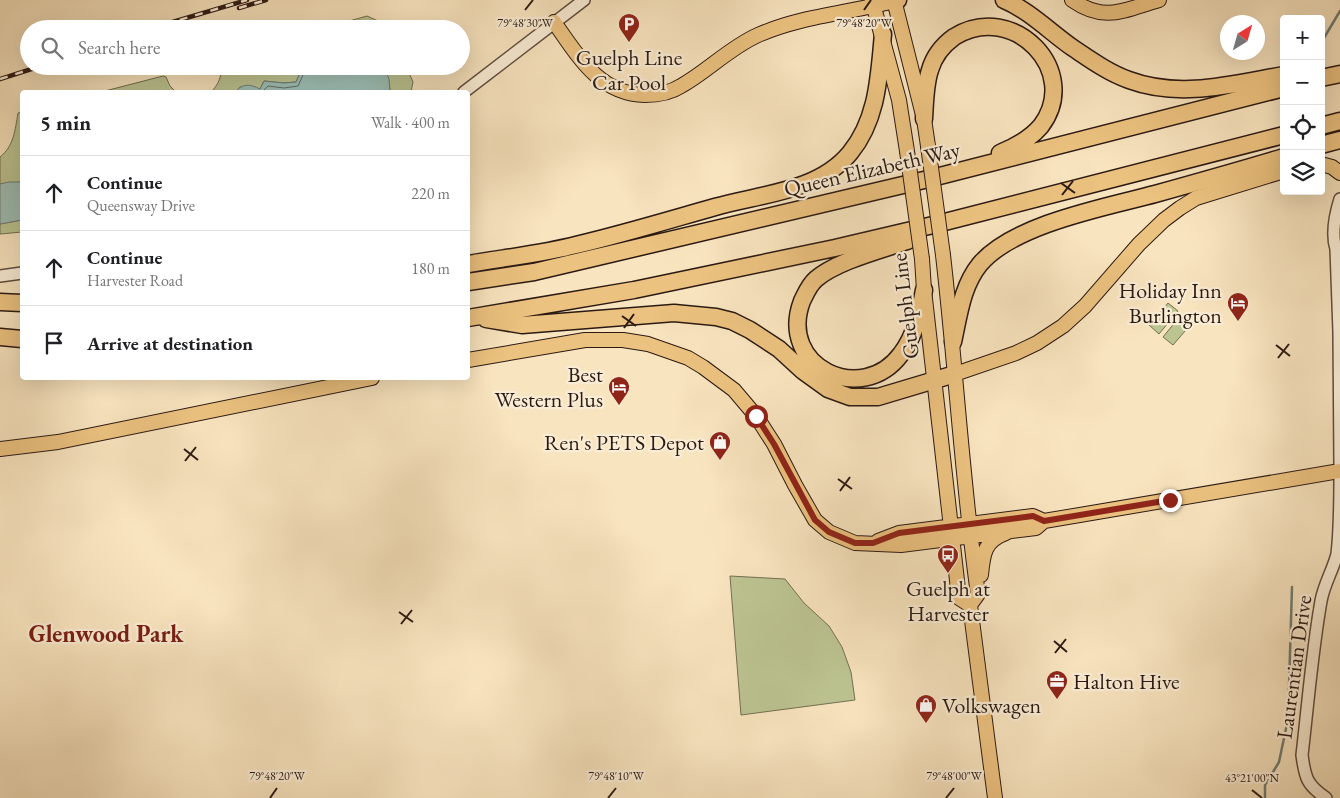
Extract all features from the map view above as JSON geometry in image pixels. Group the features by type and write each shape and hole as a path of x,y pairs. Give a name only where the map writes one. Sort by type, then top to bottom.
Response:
{"highway":[{"path":"1004,0 1026,12 1105,68 1129,80 1172,90 1202,89 1280,76"},
{"path":"924,119 930,69 945,43 963,31 974,26 988,24 1012,28 1033,41 1044,55 1052,76 1053,97 1050,111 1040,127 1021,144 999,154 924,180"},
{"path":"470,264 575,246 727,204 786,190 816,179 850,154 866,130 879,78 883,34"},
{"path":"1325,67 1340,64"},
{"path":"1325,77 1340,74"},
{"name":"Queen Elizabeth Way","path":"470,282 544,269 924,180 1280,89"},
{"path":"1325,125 1340,121"},
{"path":"470,317 634,290 835,248 933,225 1280,136"},
{"path":"1325,144 1340,140"},
{"path":"953,342 964,293 980,264 1000,247 1028,231 1056,221 1280,158"},
{"path":"924,290 914,329 901,354 890,367 869,377 848,378 830,374 816,365 805,353 798,340 796,326 800,309 807,290 816,279 844,264 907,241 933,225"},
{"path":"0,302 20,303"},
{"path":"470,317 522,325 674,313 716,317 732,321 750,330 779,350 803,372 828,389 850,396 878,397 955,374"},
{"path":"0,337 20,339"}],"main road":[{"path":"554,22 594,75 609,85 629,93 656,95 681,86 736,47 757,36 792,23 873,3 895,0"},
{"name":"Guelph Line","path":"895,0 924,119 943,255 953,342 974,600 995,798"},
{"path":"1072,0 1084,9 1110,14 1160,0"},
{"name":"Guelph Line","path":"873,3 883,34 899,100 907,151 922,259 959,598 974,600"},
{"path":"1325,165 1340,173"},
{"path":"955,374 1016,353 1037,343 1063,326 1085,306 1139,244 1164,220 1196,198 1280,172"},
{"path":"470,360 540,346 604,339 648,344 688,358 734,390 756,416 774,444 815,520 829,532 855,543 901,545 952,532 1033,516 1044,521"},
{"path":"0,449 58,442 361,380"},
{"path":"969,530 1036,528 1044,521 1340,473"},
{"path":"974,600 986,548 991,541 1014,530"}],"street":[{"path":"467,90 584,0"},
{"path":"1340,199 1333,241 1336,249 1339,332 1340,466"},
{"path":"1336,249 1340,229"},
{"path":"0,276 20,273"},
{"name":"Laurentian Drive","path":"1326,798 1311,787 1304,772 1302,755 1321,599 1332,571 1339,543 1340,473"}],"green space":[{"path":"367,16 376,20 353,20"},
{"path":"221,75 299,75 296,82 264,81 260,89 240,87 237,90 213,90"},
{"path":"385,75 410,75 413,82 411,90 390,90"},
{"path":"163,76 166,77 174,90 109,90"},
{"path":"20,112 20,182 0,184 0,157 11,143 18,113"},
{"path":"20,220 20,232 0,234 0,224"},
{"path":"1168,303 1178,311 1159,334 1149,325"},
{"path":"1181,315 1192,323 1173,345 1163,337"},
{"path":"730,576 785,579 804,603 829,626 842,647 851,672 855,700 741,715"}],"water":[{"path":"299,75 387,75 390,90 237,90 247,85 260,89 264,81 296,82"},
{"path":"20,182 20,220 0,224 0,184"}],"waterway":[{"path":"1325,36 1340,11"},
{"path":"1265,798 1265,785 1279,762 1288,719 1292,587"}],"railway":[{"path":"179,20 247,0"},
{"path":"239,8 266,0"},
{"path":"0,79 20,73"}],"place":[{"name":"Guelph Line Car Pool","path":"629,43"},
{"name":"Holiday Inn Burlington","path":"1238,322"},
{"name":"Best Western Plus","path":"619,406"},
{"name":"Ren's PETS Depot","path":"720,461"},
{"name":"Guelph at Harvester","path":"948,574"},
{"name":"Halton Hive","path":"1057,700"},
{"name":"Volkswagen","path":"926,724"}],"district":[{"name":"Glenwood Park","path":"106,633"}],"route":[{"path":"756,416 774,444 815,520 829,532 855,543 873,543 899,533 1033,516 1044,521 1170,500"}]}
